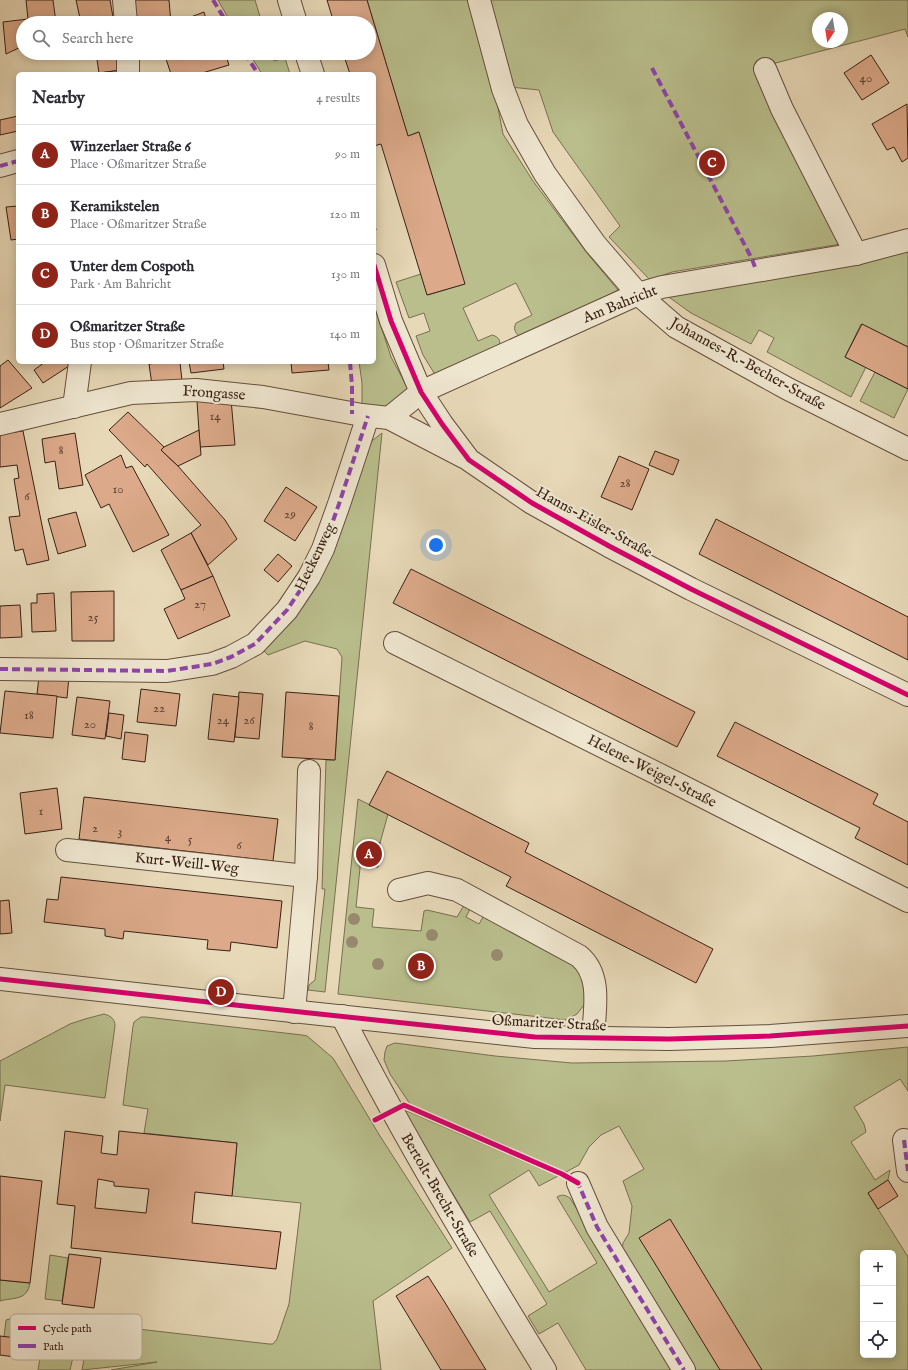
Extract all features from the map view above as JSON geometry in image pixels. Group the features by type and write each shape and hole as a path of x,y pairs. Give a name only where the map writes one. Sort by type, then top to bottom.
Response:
{"street":[{"path":"124,0 125,16"},
{"path":"289,0 294,16"},
{"name":"Johannes-R.-Becher-Straße","path":"479,0 503,89 517,125 554,187 595,244 638,294 676,327 788,388 908,450"},
{"path":"128,60 128,72"},
{"path":"308,60 312,72"},
{"path":"765,69 782,109 856,254"},
{"path":"0,166 16,162"},
{"name":"Am Bahricht","path":"421,392 638,294 662,287 856,254 908,240"},
{"name":"Hanns-Eisler-Straße","path":"376,272 391,322 421,392 442,424 469,460 532,503 609,546 908,695"},
{"path":"74,407 80,364"},
{"name":"Frongasse","path":"0,424 131,393 196,390 263,397 379,417 469,460"},
{"path":"379,417 421,392"},
{"name":"Heckenweg","path":"0,669 167,671 212,664 231,658 254,644 287,610 309,577 322,549 339,504 379,417"},
{"name":"Helene-Weigel-Straße","path":"395,643 672,780 908,901"},
{"path":"294,1012 306,876 309,771"},
{"name":"Kurt-Weill-Weg","path":"68,850 306,876"},
{"name":"Oßmaritzer Straße","path":"399,890 428,883 457,890 579,956 587,965 594,980 593,1038"},
{"name":"Oßmaritzer Straße","path":"0,979 535,1037 669,1039 770,1036 908,1026"},
{"name":"Bertolt-Brecht-Straße","path":"342,1016 395,1118 465,1239 546,1370"},
{"path":"904,1140 908,1171"},
{"path":"578,1183 597,1227 684,1370"}],"green space":[{"path":"218,0 255,0 260,16 227,16"},
{"path":"367,0 473,0 495,92 503,134 533,181 587,253 618,290 565,318 519,336 515,330 516,323 532,315 516,283 463,308 478,341 492,335 495,336 499,340 499,349 437,378 423,355 416,336 430,331 424,313 409,318 396,282 421,274 428,295 464,284 418,132 408,136 376,30 376,16 372,16"},
{"path":"486,0 908,0 908,37 905,29 848,44 848,12 812,12 812,48 833,48 768,65 859,241 672,272 650,280 609,237 620,226 553,132 539,90 510,87"},
{"path":"253,60 286,60 289,72 261,72"},
{"path":"908,246 908,347 861,324 845,357 866,367 851,397 767,352 774,338 759,330 751,344 691,313 666,295"},
{"path":"376,311 391,357 407,387 406,396 394,409 362,404 362,383 359,364 376,364"},
{"path":"875,372 908,389 894,418 860,401"},
{"path":"382,433 325,992 308,990 309,985 315,980 325,889 322,889 326,760 335,760 342,657 337,649 305,641 268,655 262,649 367,447"},
{"path":"358,799 388,814 380,843 361,843 356,907 374,909 372,927 421,931 424,911 427,910 457,917 466,902 472,905 466,917 479,924 486,912 565,954 584,977 587,993 584,1005 577,1014 566,1020 338,994"},
{"path":"104,1014 112,1018 115,1026 105,1098 5,1085 0,1121 0,1061 70,1024"},
{"path":"141,1017 146,1017 302,1035 307,1036 333,1058 380,1136 452,1248 373,1301 381,1370 111,1370 157,1362 82,1370 84,1360 142,1360 142,1329 273,1344 277,1339 289,1304 301,1203 232,1196 237,1143 144,1133 148,1109 123,1105 134,1022"},
{"path":"395,1043 495,1056 572,1063 726,1061 813,1056 908,1047 908,1091 900,1079 854,1107 864,1124 866,1132 851,1142 875,1180 890,1170 888,1180 868,1193 908,1257 908,1370 690,1370 622,1251 623,1243 629,1233 632,1206 623,1181 644,1169 619,1126 601,1135 589,1147 579,1165 566,1172 410,1104 390,1074 384,1060 387,1046"},
{"path":"407,1111 558,1176 539,1186 529,1170 489,1195 549,1292 597,1263 557,1197 564,1195 570,1198 676,1370 586,1370 558,1323 539,1334 528,1316 547,1304 490,1211 470,1222 404,1113"},
{"path":"50,1255 68,1258 62,1301 45,1299"},
{"path":"0,1280 30,1283 26,1293 23,1296 0,1301"},
{"path":"10,1319 10,1338 4,1337 6,1320"},
{"path":"40,1360 72,1360 70,1370 38,1370"}],"building":[{"path":"26,0 53,0 55,16 28,16"},
{"path":"76,0 110,0 113,16 79,16"},
{"path":"132,0 169,0 170,16 133,16"},
{"path":"327,0 367,0 372,16 332,16"},
{"path":"204,12 205,16 194,16"},
{"path":"16,20 16,49 6,54 3,22"},
{"path":"376,30 408,136 419,132 465,284 427,295 381,144 376,145 376,72 349,72 345,60 376,60"},
{"path":"871,55 889,83 862,100 844,73"},
{"path":"97,60 120,60 122,70 99,72"},
{"path":"166,60 227,60 229,65 206,72 170,72"},
{"path":"122,70 122,72 107,72"},
{"path":"907,104 908,158 902,162 894,147 887,150 872,124"},
{"path":"16,116 16,131 0,135 0,120"},
{"path":"16,206 16,239 11,240 6,207"},
{"path":"862,324 908,347 908,389 845,357"},
{"path":"8,360 32,388 0,408 0,366"},
{"path":"42,364 68,364 69,366 43,383 34,370"},
{"path":"149,364 180,364 182,381 152,385"},
{"path":"189,364 223,364 224,369 191,373"},
{"path":"291,364 328,364 329,370 292,373"},
{"path":"231,399 235,445 200,447 197,401"},
{"path":"128,412 164,447 161,450 178,466 225,520 237,539 208,565 191,533 201,525 147,464 145,467 109,430"},
{"path":"199,430 201,455 178,466 161,450 164,447"},
{"path":"23,431 49,560 27,565 23,549 15,551 9,517 20,516 14,479 19,478 17,465 0,467 0,434"},
{"path":"75,433 83,485 59,489 55,461 45,463 42,439"},
{"path":"655,451 679,460 673,475 649,465"},
{"path":"121,455 126,468 132,466 169,535 133,552 109,504 101,508 85,475"},
{"path":"619,456 649,469 632,510 601,497"},
{"path":"286,487 317,507 295,541 264,521"},
{"path":"76,512 86,546 58,554 48,519"},
{"path":"716,519 908,617 908,660 699,554"},
{"path":"191,533 213,576 181,590 161,550"},
{"path":"278,554 292,566 278,582 264,570"},
{"path":"411,569 695,712 677,747 393,603"},
{"path":"213,576 230,616 178,639 164,609 185,599 181,590"},
{"path":"114,591 114,641 72,641 71,592"},
{"path":"54,593 56,631 32,632 31,603 37,603 37,594"},
{"path":"20,605 22,637 0,638 0,606"},
{"path":"69,676 67,698 37,694 39,677"},
{"path":"141,689 180,694 176,726 137,722"},
{"path":"5,691 57,696 53,738 0,733"},
{"path":"239,692 263,694 259,739 235,737"},
{"path":"286,692 339,696 335,760 282,757"},
{"path":"213,694 239,697 234,742 208,739"},
{"path":"77,697 110,701 105,739 72,735"},
{"path":"109,713 124,715 121,739 106,736"},
{"path":"735,722 878,794 873,804 908,822 908,865 855,838 860,828 717,756"},
{"path":"125,732 148,735 145,762 122,759"},
{"path":"387,771 529,843 525,852 713,949 696,983 506,886 511,877 369,805"},
{"path":"57,788 62,829 25,834 20,793"},
{"path":"84,797 278,819 273,861 79,839"},
{"path":"361,842 380,843 378,867 359,865"},
{"path":"61,877 282,901 277,948 231,942 230,951 207,949 208,940 124,931 123,939 105,936 105,929 44,922 47,899 58,900"},
{"path":"9,900 12,933 0,934 0,901"},
{"path":"65,1131 103,1136 101,1153 117,1155 119,1131 237,1143 232,1196 195,1192 192,1223 281,1232 276,1269 71,1248 75,1206 57,1204","holes":["98,1179 114,1182 114,1186 149,1189 146,1213 95,1208"]},
{"path":"0,1176 42,1181 30,1283 0,1280"},
{"path":"888,1180 898,1196 878,1209 868,1193"},
{"path":"670,1219 762,1370 720,1370 639,1238"},
{"path":"69,1254 101,1258 94,1308 62,1304"},
{"path":"428,1276 486,1370 441,1370 396,1296"},
{"path":"0,1336 10,1337 10,1356 0,1355"}],"marked path":[{"path":"213,0 223,16"},
{"path":"249,60 257,72"},
{"path":"652,68 752,259 756,270"},
{"path":"0,166 16,162"},
{"path":"350,364 352,414"},
{"path":"0,669 167,671 212,664 231,657 255,644 287,610 309,577 323,549 368,416"},
{"path":"904,1140 908,1171"},
{"path":"575,1182 578,1183 597,1227 684,1370"}],"cycle path":[{"path":"376,272 391,321 421,392 442,424 469,460 532,503 609,546 691,589 908,695"},
{"path":"0,979 535,1037 669,1039 770,1036 908,1026"},
{"path":"375,1120 404,1105 562,1174 578,1183"}],"place":[{"name":"Unter dem Cospoth","path":"712,163"},
{"name":"Winzerlaer Straße 6","path":"369,854"},
{"name":"Keramikstelen","path":"421,966"},
{"name":"Oßmaritzer Straße","path":"221,992"}]}
